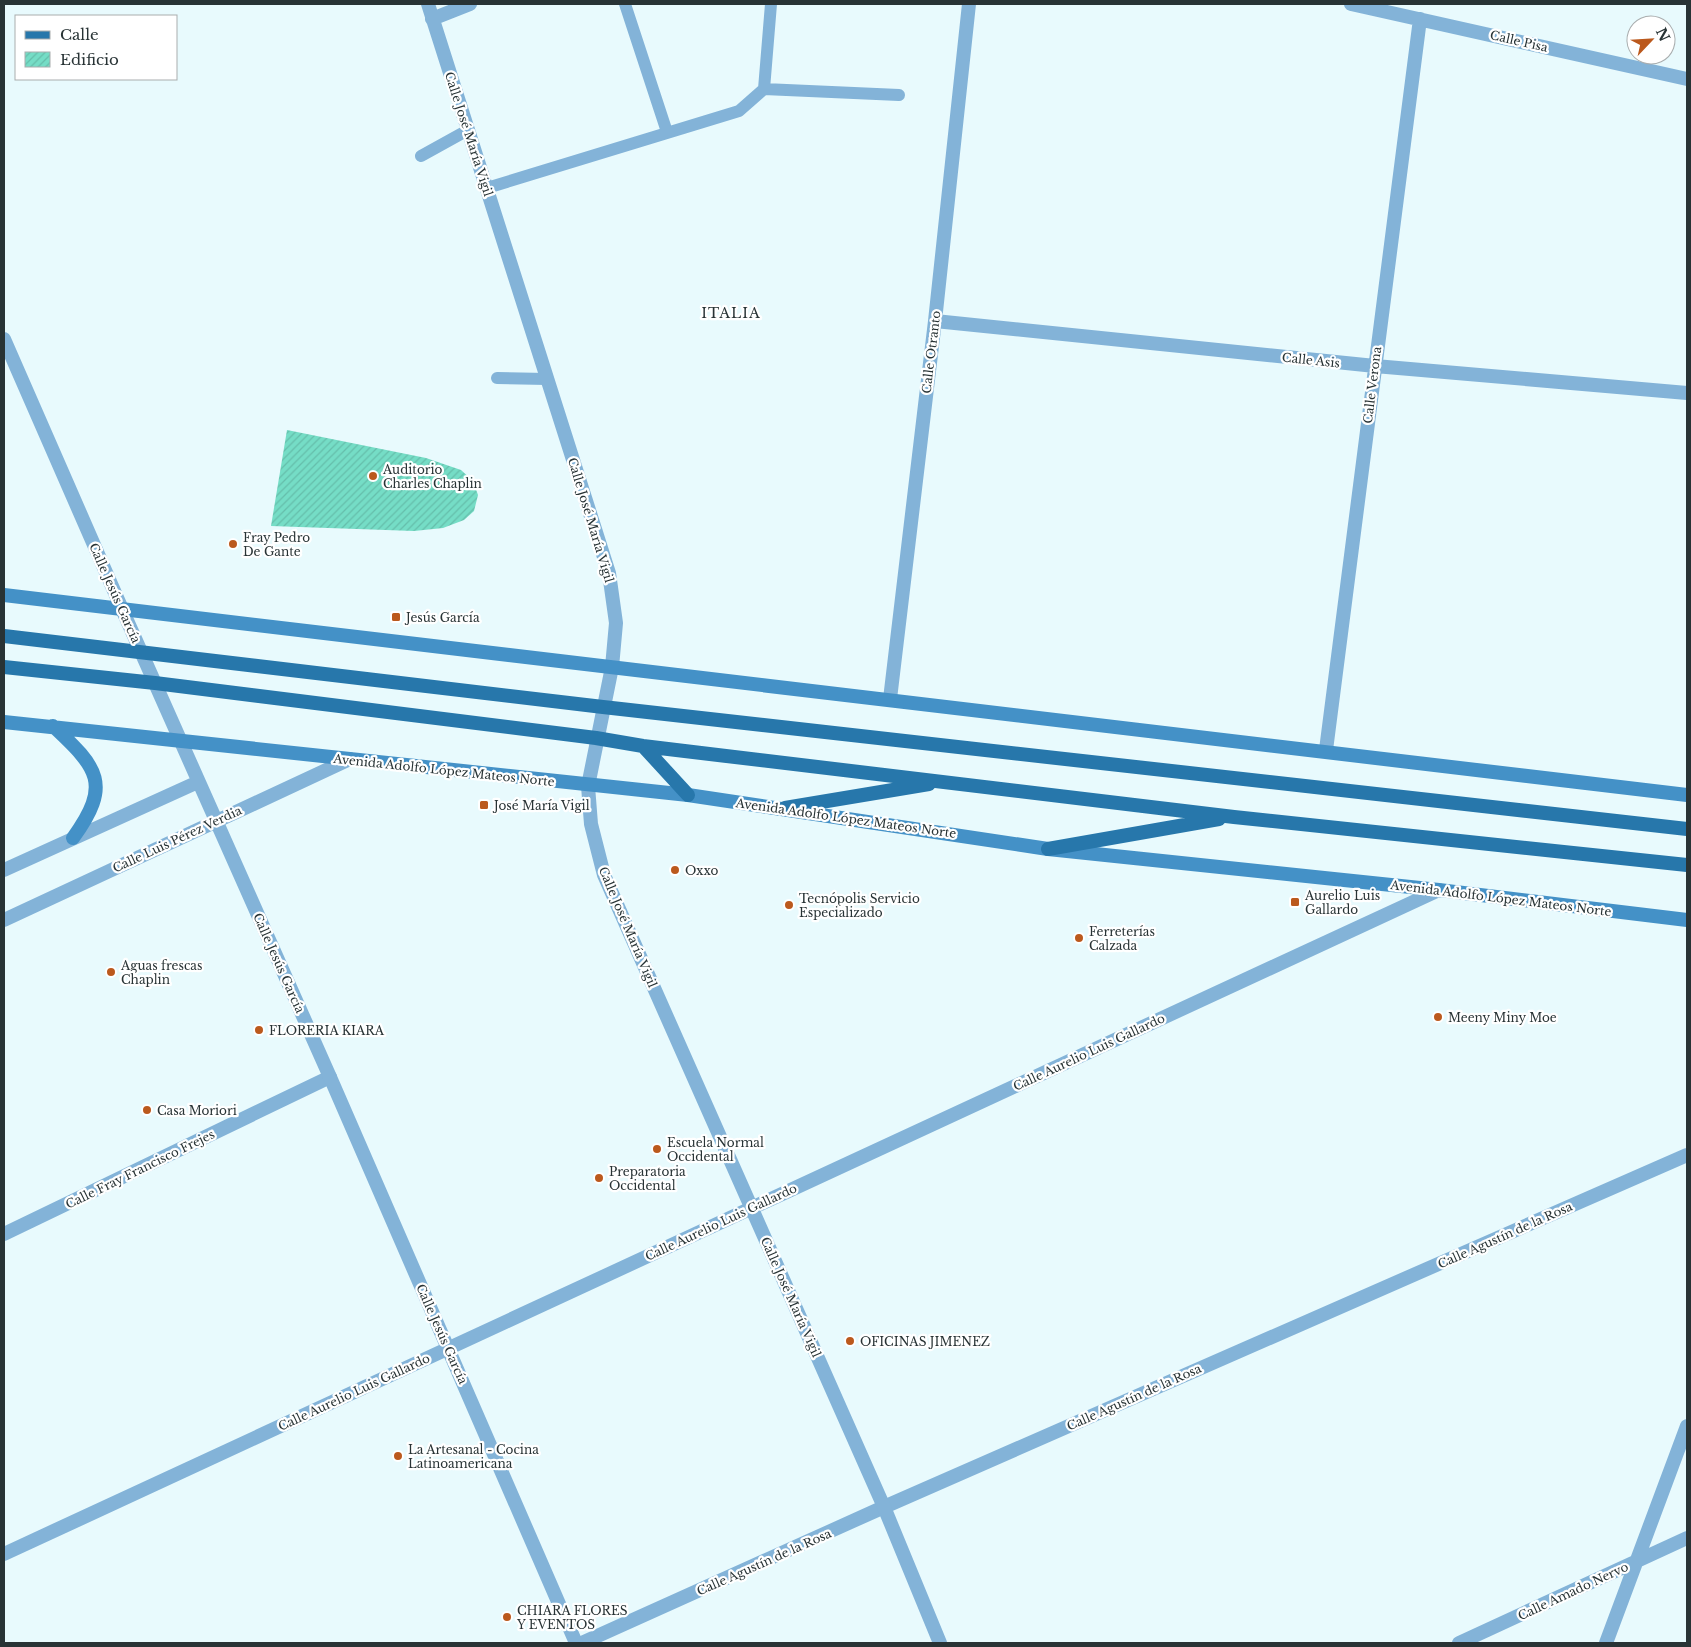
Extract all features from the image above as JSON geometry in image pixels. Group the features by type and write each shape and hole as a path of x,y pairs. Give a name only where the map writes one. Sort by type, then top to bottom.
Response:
{"main road":[{"path":"4,595 1326,750 1687,795"},
{"path":"4,636 603,707 1687,829"},
{"path":"4,667 155,683 596,738 643,746 1234,816 1687,865"},
{"name":"Avenida Adolfo López Mateos Norte","path":"4,722 588,786 688,795 785,808 1048,849 1439,890 1687,920"},
{"path":"53,726 78,750 91,766 96,779 96,795 91,812 73,838"},
{"path":"643,746 688,795"},
{"path":"785,808 945,781"},
{"path":"1048,849 1234,816"}],"street":[{"name":"Calle José María Vigil","path":"428,4 609,573 616,623 612,666 596,738 588,786 591,824 604,875 884,1507 940,1643"},
{"path":"432,19 470,4"},
{"name":"Calle Otranto","path":"890,699 935,321 969,4"},
{"name":"Calle Pisa","path":"1352,4 1687,79"},
{"name":"Calle Verona","path":"1326,750 1420,19"},
{"name":"Calle Asis","path":"935,321 1375,366 1687,393"},
{"name":"Calle Jesús García","path":"4,339 198,782 330,1077 576,1643"},
{"name":"Calle Luis Pérez Verdia","path":"4,920 350,759"},
{"path":"4,870 198,782"},
{"name":"Calle Aurelio Luis Gallardo","path":"4,1554 1439,890"},
{"name":"Calle Fray Francisco Frejes","path":"4,1234 330,1077"},
{"name":"Calle Agustín de la Rosa","path":"582,1643 884,1507 1687,1155"},
{"path":"1606,1643 1687,1426"},
{"name":"Calle Amado Nervo","path":"1459,1643 1687,1538"}],"lane":[{"path":"624,4 667,132"},
{"path":"764,89 771,4"},
{"path":"486,188 739,111 764,89 899,95"},
{"path":"421,156 468,130"},
{"path":"497,378 547,379"}],"building":[{"name":"Auditorio Charles Chaplin","path":"287,430 426,458 461,470 473,481 478,495 474,511 464,520 443,528 414,531 271,526"}],"place":[{"name":"Auditorio Charles Chaplin","path":"373,476"},
{"name":"Fray Pedro De Gante","path":"233,544"},
{"name":"Jesús García","path":"396,617"},
{"name":"José María Vigil","path":"484,805"},
{"name":"Oxxo","path":"675,870"},
{"name":"Aurelio Luis Gallardo","path":"1295,902"},
{"name":"Tecnópolis Servicio Especializado","path":"789,905"},
{"name":"Ferreterías Calzada","path":"1079,938"},
{"name":"Aguas frescas Chaplin","path":"111,972"},
{"name":"Meeny Miny Moe","path":"1438,1017"},
{"name":"FLORERIA KIARA","path":"259,1030"},
{"name":"Casa Moriori","path":"147,1110"},
{"name":"Escuela Normal Occidental","path":"657,1149"},
{"name":"Preparatoria Occidental","path":"599,1178"},
{"name":"OFICINAS JIMENEZ","path":"850,1341"},
{"name":"La Artesanal - Cocina Latinoamericana","path":"398,1456"},
{"name":"CHIARA FLORES Y EVENTOS","path":"507,1617"}],"district":[{"name":"ITALIA","path":"731,313"}]}
